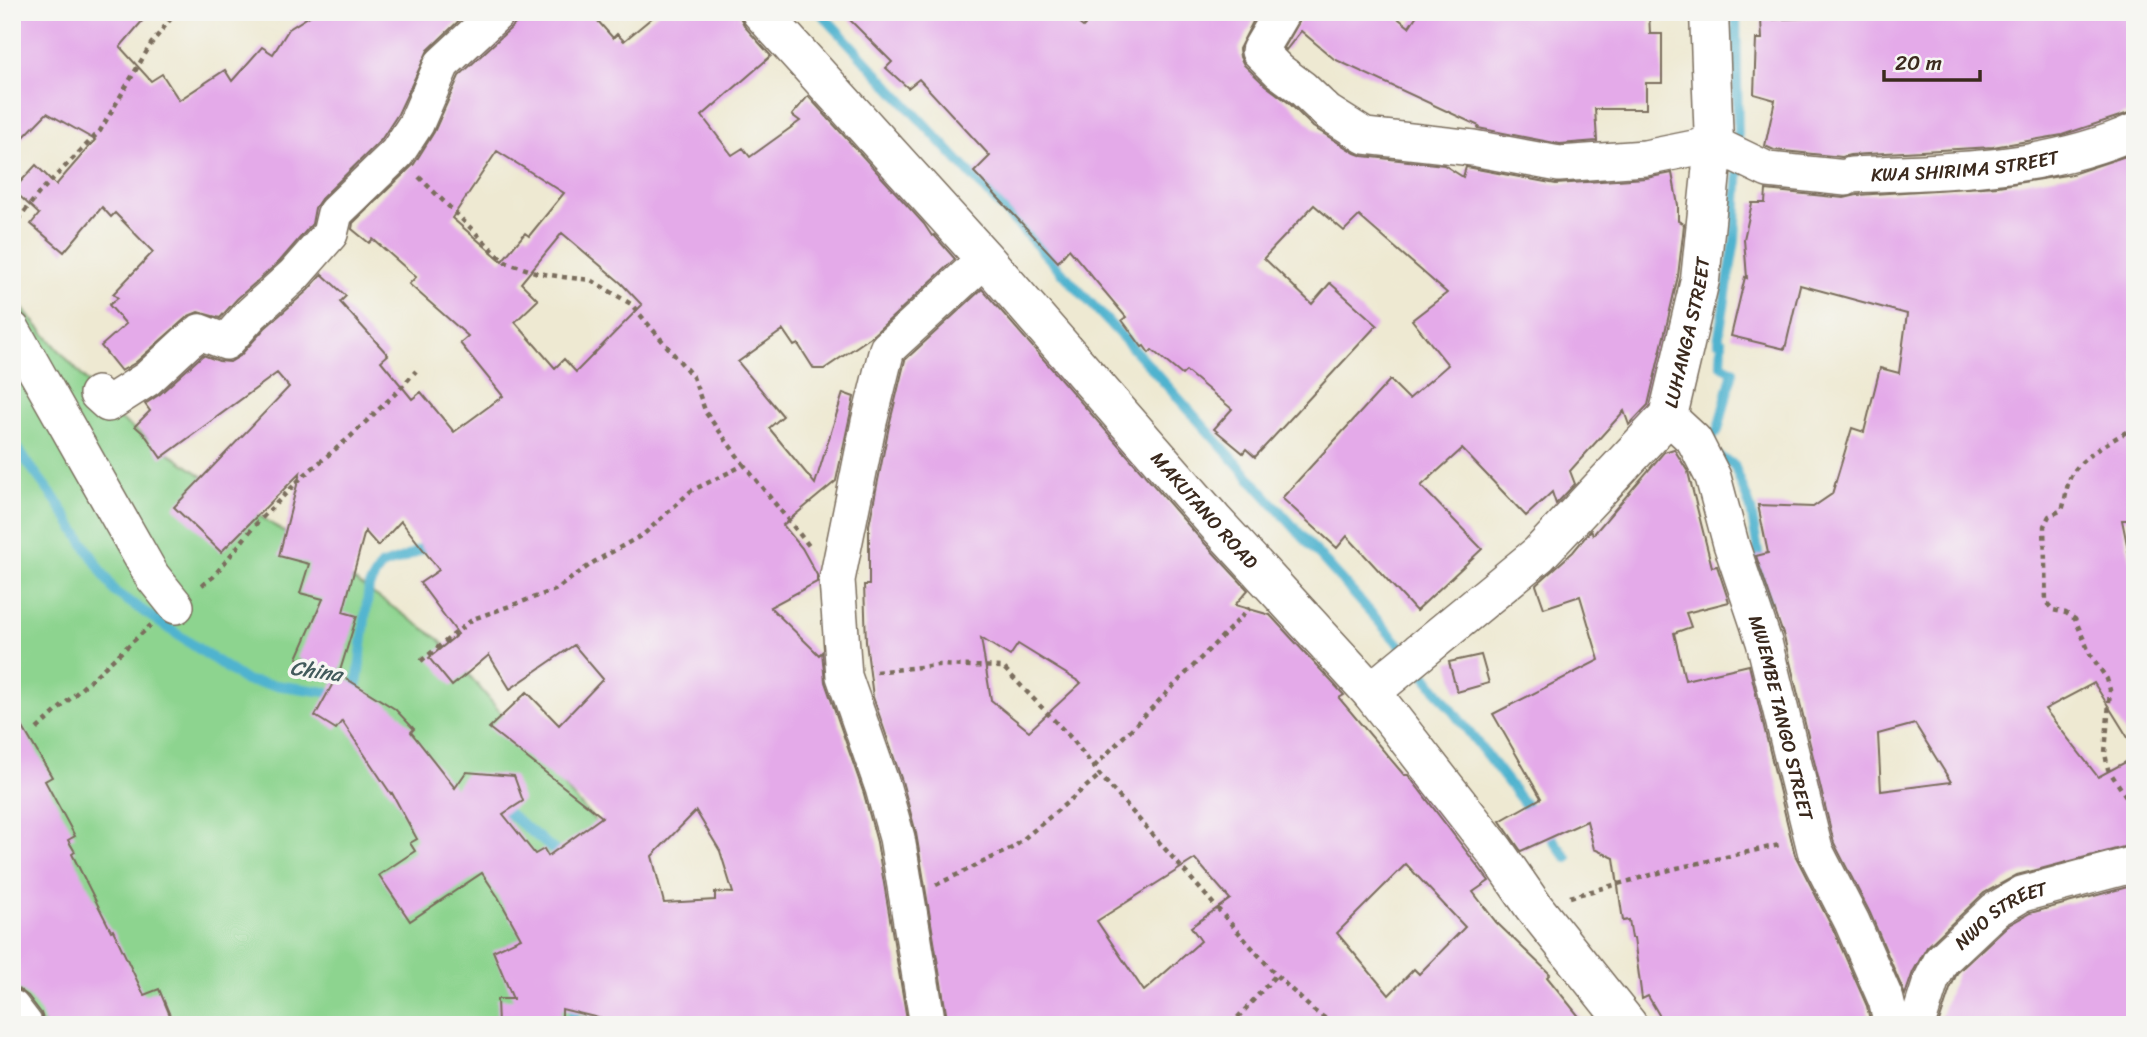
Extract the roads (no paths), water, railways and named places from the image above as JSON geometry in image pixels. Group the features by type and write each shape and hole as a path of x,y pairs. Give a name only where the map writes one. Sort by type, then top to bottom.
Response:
{"street":[{"path":"97,394 108,404 147,379 200,332 226,342 251,314 294,275 330,234 335,214 397,153 416,124 442,64 498,12"},
{"name":"MAKUTANO ROAD","path":"761,12 985,259 1213,520 1371,692 1495,851 1533,906 1628,1025"},
{"path":"1282,12 1259,51 1326,112 1365,136 1473,148 1559,164 1645,158 1714,144"},
{"name":"LUHANGA STREET","path":"1371,692 1539,554 1668,416 1700,280 1714,144 1709,12"},
{"name":"KWA SHIRIMA STREET","path":"1714,144 1768,170 1846,178 1851,175 1986,168 2059,156 2112,141 2135,131"},
{"path":"928,1025 897,838 887,800 844,676 837,580 869,422 887,349 985,259"},
{"path":"12,329 152,576 176,606"},
{"name":"MWEMBE TANGO STREET","path":"1668,416 1693,440 1713,477 1731,544 1764,642 1815,850 1867,956 1886,1000 1892,1025"},
{"name":"NWO STREET","path":"1917,1025 1931,981 1941,961 1995,910 2022,894 2135,864"},
{"path":"12,1008 25,1025"}],"waterway":[{"path":"820,12 1153,370 1407,653"},
{"path":"1736,12 1738,148"},
{"path":"1706,445 1718,430 1733,371 1721,365 1722,342 1718,341 1735,241 1739,163"},
{"name":"China","path":"12,442 57,502 115,592 246,681 340,694"},
{"path":"1713,454 1734,465 1751,509 1766,600"},
{"path":"356,695 369,586 381,566 406,557 434,542"},
{"path":"1417,665 1534,816"},
{"name":"China","path":"497,806 565,859"},
{"path":"1544,828 1567,858"},
{"name":"China","path":"571,1025 577,1001"}]}
